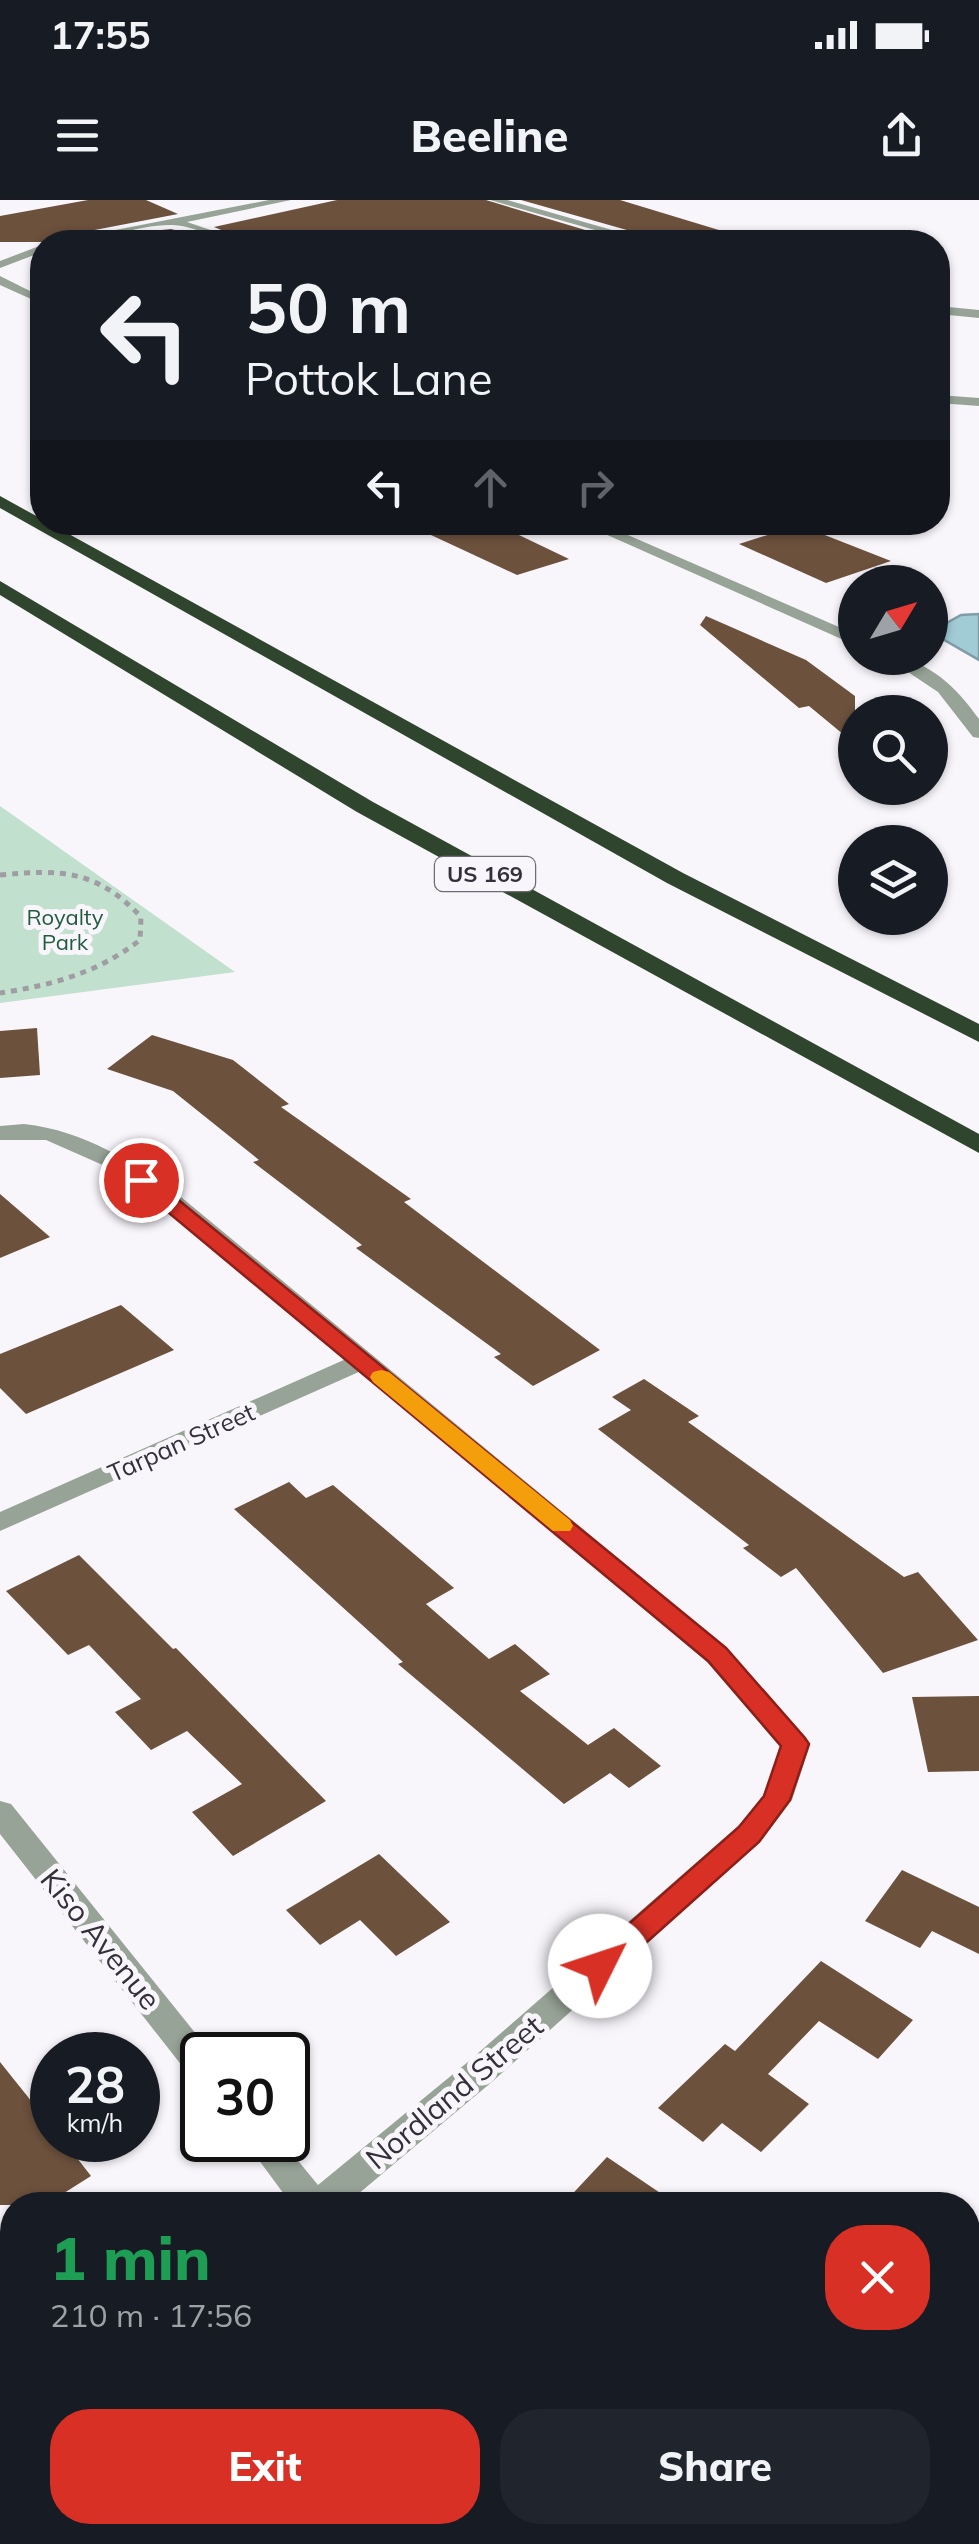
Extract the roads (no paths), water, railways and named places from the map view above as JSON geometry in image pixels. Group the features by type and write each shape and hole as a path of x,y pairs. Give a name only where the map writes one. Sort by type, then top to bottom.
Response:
{"highway":[{"path":"0,500 30,517"},
{"path":"62,535 675,878 979,1034"},
{"name":"US 169","path":"0,587 382,817 979,1145"}],"street":[{"path":"129,230 286,200"},
{"path":"495,200 604,230"},
{"path":"175,222 201,230"},
{"path":"0,265 30,253"},
{"path":"0,280 30,295"},
{"path":"950,311 979,314"},
{"path":"950,400 979,402"},
{"path":"615,535 838,633"},
{"path":"929,675 967,710 979,733"},
{"path":"0,1132 47,1132 109,1157 172,1202 363,1361"},
{"name":"Tarpan Street","path":"0,1522 363,1361"},
{"name":"Nordland Street","path":"332,2192 481,2071 749,1834 777,1800 795,1744 717,1655 363,1361"},
{"name":"Kiso Avenue","path":"0,1812 180,2038"},
{"path":"280,2162 305,2192"}],"water":[{"path":"979,614 979,660 948,642 948,622 961,615"}],"park label":[{"name":"Royalty Park","path":"65,930"}]}
